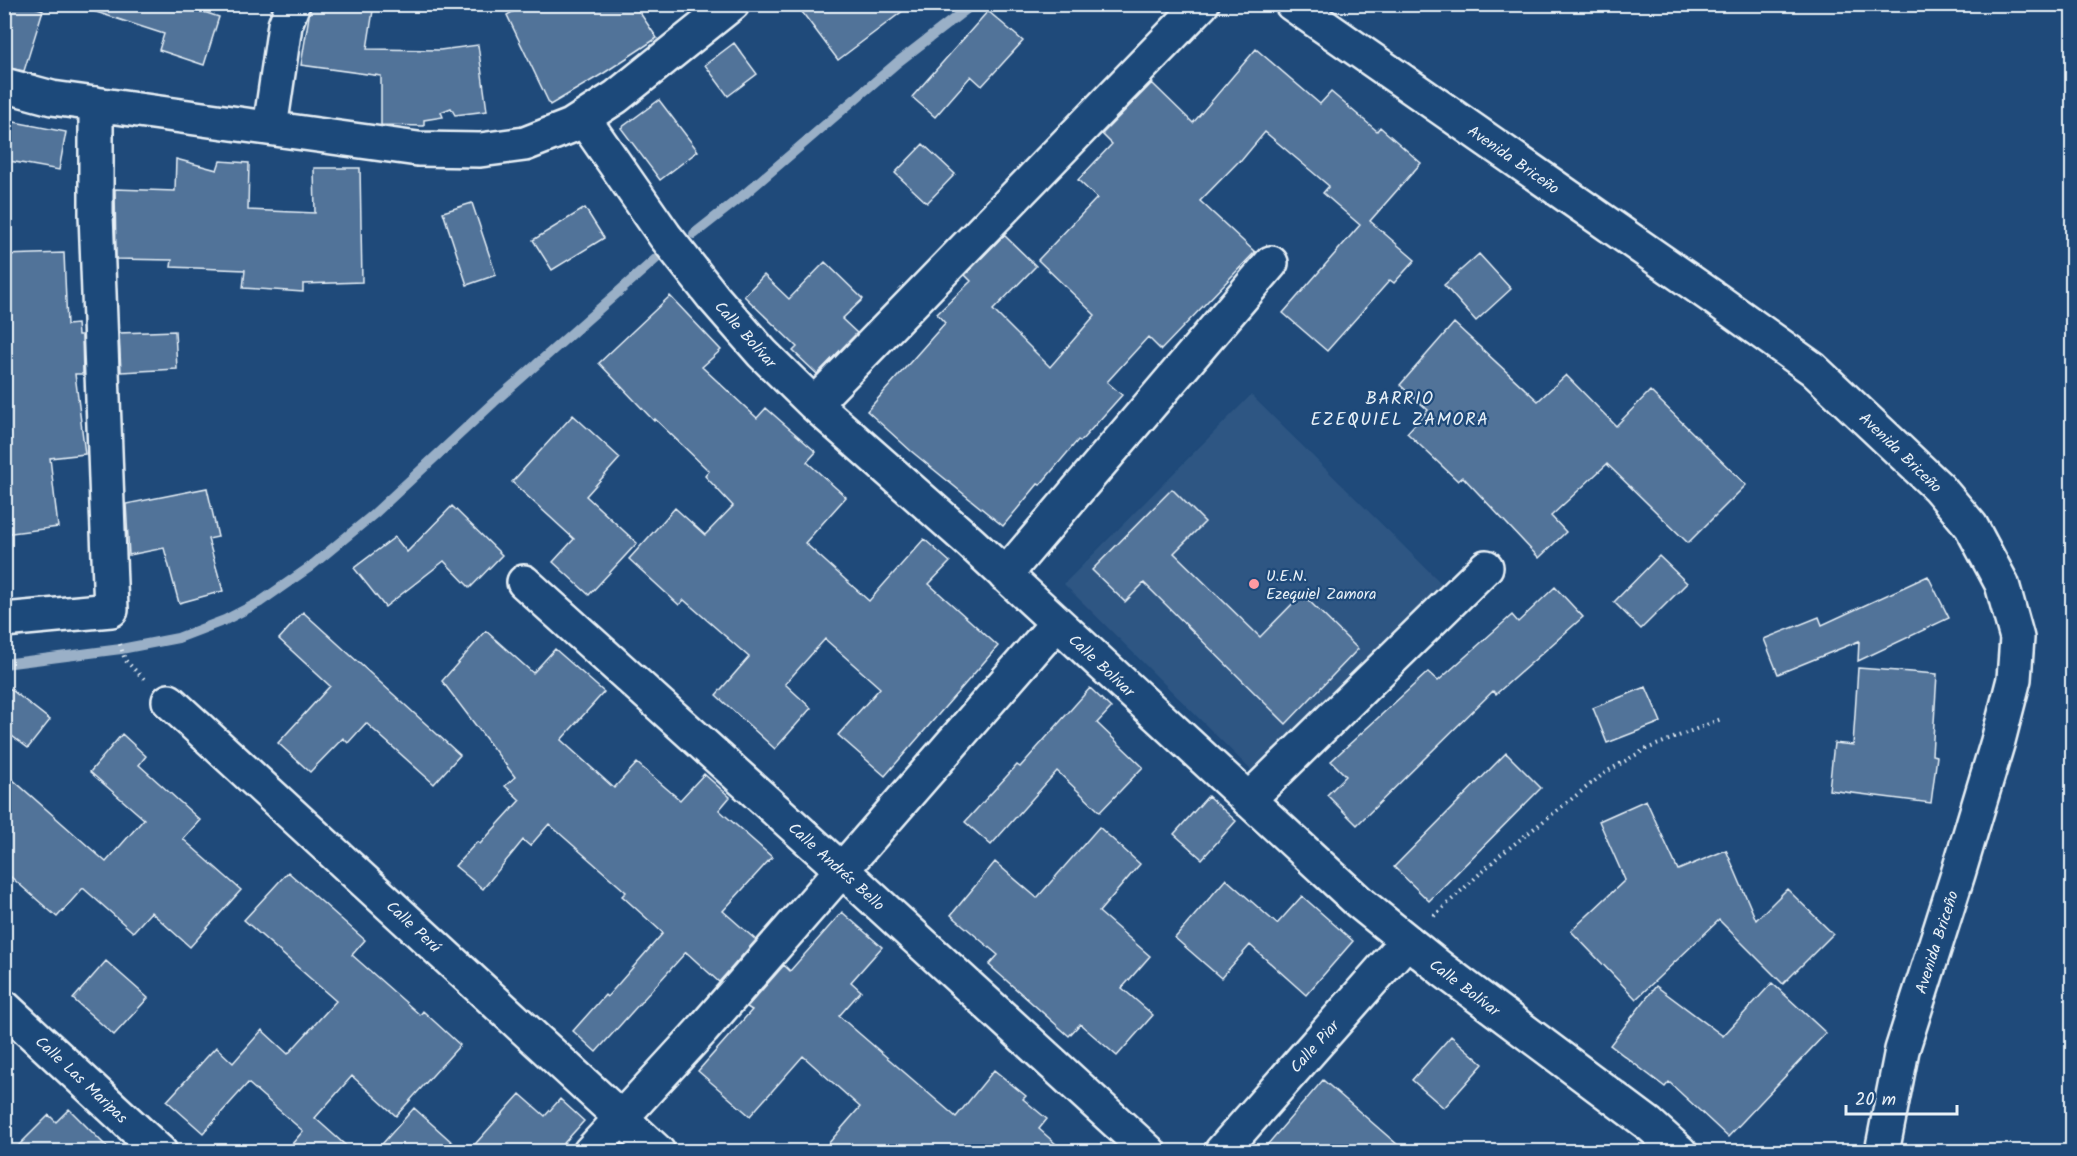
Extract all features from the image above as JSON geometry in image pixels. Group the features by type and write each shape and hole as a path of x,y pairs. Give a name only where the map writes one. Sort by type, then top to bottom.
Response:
{"street":[{"path":"270,128 284,34 293,4"},
{"path":"4,85 52,98 418,149 480,150 525,144 571,126 616,97 732,4"},
{"path":"814,404 1202,4"},
{"name":"Avenida Briceño","path":"1292,4 1813,369 1938,487 1971,526 2002,584 2018,638 2014,679 1971,830 1902,1050 1882,1152"},
{"path":"4,620 111,610 96,214 96,104"},
{"name":"Calle Bolívar","path":"583,118 665,236 714,298 762,353 814,404 1005,575 1359,902 1443,970 1649,1124 1680,1152"},
{"path":"1005,575 1271,263"},
{"path":"1248,800 1486,567"},
{"name":"Calle Andrés Bello","path":"524,582 1149,1152"},
{"path":"590,1152 703,1029 1057,623"},
{"name":"Calle Perú","path":"169,701 658,1152"},
{"name":"Calle Piar","path":"1221,1152 1407,941"},
{"name":"Calle Las Maripas","path":"4,1007 160,1152"}],"path":[{"path":"111,610 125,660 169,701"},
{"path":"1407,941 1499,856 1606,772 1644,750 1720,720"}],"shaded area":[{"name":"U.E.N. Ezequiel Zamora","path":"1251,395 1443,585 1255,774 1064,584"}],"building":[{"path":"4,4 26,4 43,10 24,71 4,67"},
{"path":"94,4 180,4 219,17 204,65 159,50 164,34 93,11"},
{"path":"311,4 374,4 367,49 440,50 478,45 487,111 455,115 451,108 441,112 443,117 424,120 424,126 381,125 381,76 301,65"},
{"path":"526,4 634,4 657,38 550,105 507,15"},
{"path":"796,4 912,4 838,60"},
{"path":"988,11 1023,41 982,86 971,76 935,117 912,97"},
{"path":"734,43 757,74 728,96 705,65"},
{"path":"1256,49 1320,104 1331,92 1377,131 1380,127 1421,163 1370,221 1415,260 1394,283 1390,280 1327,351 1283,313 1360,225 1323,193 1329,186 1265,132 1241,161 1200,201 1255,252 1161,350 1148,337 1107,382 1122,395 1080,442 1078,440 1040,485 1038,484 1003,526 911,451 867,411 945,323 937,314 971,281 965,275 1004,235 1036,266 993,310 1050,367 1095,315 1038,260 1097,198 1078,180 1112,144 1102,134 1152,83 1193,123"},
{"path":"659,100 698,151 660,180 621,128"},
{"path":"4,120 66,132 59,170 4,160"},
{"path":"923,144 955,174 927,203 895,173"},
{"path":"176,159 217,170 220,161 249,163 248,210 315,213 314,168 360,168 362,282 303,284 303,292 243,288 245,270 171,267 172,260 116,259 115,189 175,191"},
{"path":"472,203 496,275 467,285 443,212"},
{"path":"585,208 604,238 552,270 533,240"},
{"path":"64,253 67,325 77,324 78,335 82,335 83,374 75,374 85,454 50,458 58,527 4,534 4,255"},
{"path":"1479,254 1511,289 1476,321 1444,285"},
{"path":"825,262 863,299 842,319 857,333 817,374 793,351 797,347 744,296 764,275 789,299"},
{"path":"670,296 721,350 702,367 757,418 766,408 816,452 807,462 846,497 805,543 869,601 924,539 950,562 929,584 998,646 885,776 838,735 880,688 825,639 785,684 811,708 775,749 716,695 749,657 684,600 679,605 629,559 675,508 705,535 733,506 705,476 709,471 655,419 654,421 599,363"},
{"path":"1454,323 1538,401 1566,375 1616,426 1650,391 1746,485 1688,543 1607,464 1551,516 1566,532 1539,558 1463,477 1458,481 1407,433 1428,410 1400,385"},
{"path":"175,331 177,369 121,372 119,333"},
{"path":"573,415 620,458 586,496 637,543 589,595 553,562 574,539 512,482"},
{"path":"207,488 218,537 208,539 223,591 179,603 164,548 129,555 126,504"},
{"path":"1172,489 1205,522 1174,553 1260,637 1302,594 1358,649 1286,724 1144,583 1125,602 1092,570"},
{"path":"452,506 502,555 470,588 444,561 385,607 354,568 395,537 407,552"},
{"path":"1659,556 1687,583 1641,629 1614,602"},
{"path":"1928,576 1949,618 1858,661 1859,641 1778,674 1764,639 1819,617 1822,625"},
{"path":"1555,587 1583,617 1496,694 1493,691 1357,825 1327,795 1346,776 1331,761 1428,672 1438,681 1512,615 1518,622"},
{"path":"303,612 460,755 434,784 366,723 348,743 343,738 310,772 278,743 330,686 279,639"},
{"path":"486,631 533,673 555,649 604,692 561,740 614,788 637,763 680,800 704,774 730,797 719,810 772,857 723,911 756,940 719,982 686,952 596,1052 573,1031 605,995 607,997 663,933 622,896 626,892 549,824 530,846 523,840 483,889 455,866 477,842 480,844 520,800 505,786 515,777 442,681"},
{"path":"1858,668 1937,674 1932,755 1937,756 1931,803 1829,790 1834,743 1853,745"},
{"path":"4,684 50,720 28,748 4,730"},
{"path":"1646,687 1661,722 1607,743 1593,708"},
{"path":"1090,688 1111,708 1097,723 1143,767 1100,812 1057,771 991,845 965,822 1017,765 1020,767"},
{"path":"122,734 146,756 139,765 200,820 183,839 241,890 190,947 151,912 133,932 83,888 57,917 4,871 4,772 106,862 144,819 90,772"},
{"path":"1506,753 1541,788 1429,901 1394,867"},
{"path":"1208,796 1236,821 1202,859 1174,834"},
{"path":"1646,800 1678,870 1726,850 1756,920 1787,889 1833,934 1783,984 1719,920 1636,999 1571,931 1625,880 1599,821"},
{"path":"1099,827 1140,864 1099,912 1150,956 1122,988 1153,1015 1117,1056 1080,1024 1069,1036 989,965 998,955 951,915 995,862 1037,898"},
{"path":"288,872 365,940 352,955 420,1015 423,1011 460,1045 396,1116 352,1076 315,1118 353,1152 285,1152 303,1131 248,1083 203,1133 167,1101 216,1047 233,1063 262,1030 288,1054 336,1001 244,920"},
{"path":"1226,879 1277,924 1302,896 1353,941 1306,995 1250,945 1221,978 1175,938"},
{"path":"842,912 882,947 851,982 861,991 839,1016 956,1117 994,1070 1026,1096 1023,1099 1047,1119 1039,1129 1065,1152 821,1152 860,1107 803,1056 750,1116 698,1071 752,1010 747,1007 784,965 790,971"},
{"path":"106,961 148,998 114,1035 73,999"},
{"path":"1772,983 1826,1033 1728,1137 1669,1082 1665,1087 1610,1045 1656,986 1723,1036"},
{"path":"1451,1036 1483,1064 1444,1108 1412,1080"},
{"path":"1323,1080 1406,1152 1261,1152"},
{"path":"520,1094 545,1116 560,1099 584,1121 556,1152 468,1152"},
{"path":"414,1108 463,1152 375,1152"},
{"path":"69,1109 112,1152 12,1152 49,1115 56,1122"}],"waterway":[{"path":"694,234 746,193 898,62 973,4"},
{"path":"4,664 121,649 178,638 225,620 260,602 310,567 374,514 494,402 659,256"}],"place":[{"name":"U.E.N. Ezequiel Zamora","path":"1254,584"}],"district":[{"name":"BARRIO EZEQUIEL ZAMORA","path":"1400,408"}]}
